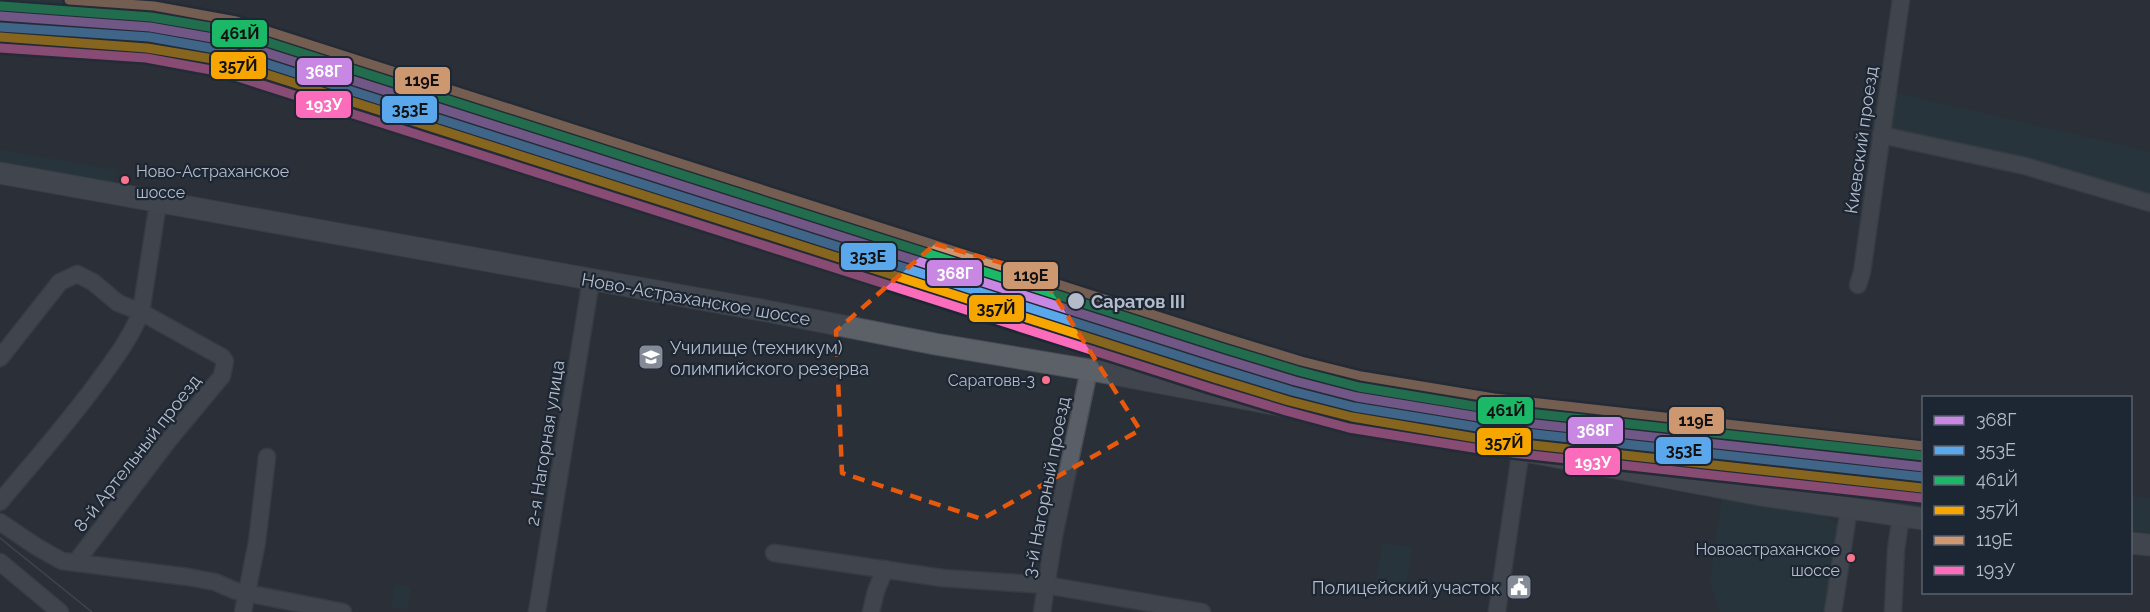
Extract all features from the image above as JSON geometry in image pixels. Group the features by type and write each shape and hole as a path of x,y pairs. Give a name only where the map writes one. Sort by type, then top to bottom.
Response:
{"main road":[{"name":"Ново-Астраханское шоссе","path":"0,173 767,311 935,344 1089,370 1761,495 1922,519"},
{"path":"2132,543 2150,545"}],"street":[{"name":"Киевский проезд","path":"1858,285 1862,272 1901,0"},
{"path":"1881,135 2025,166 2150,203"},
{"path":"0,502 83,402 127,342 141,312 158,203"},
{"path":"0,358 60,282 77,274 93,282 118,303 141,312"},
{"name":"2-я Нагорная улица","path":"537,612 591,280"},
{"name":"8-й Артельный проезд","path":"76,562 168,441 222,376 226,366 222,357 141,312"},
{"name":"3-й Нагорный проезд","path":"1042,612 1089,370"},
{"path":"1497,612 1521,449"},
{"path":"243,612 257,542 267,457"},
{"path":"1833,612 1849,508"},
{"path":"1893,612 1896,550 1901,515"},
{"path":"0,522 37,548 62,561 188,577 215,582 247,593 343,612"},
{"path":"774,553 942,578 1046,585 1202,612"},
{"path":"0,562 60,612"},
{"path":"871,612 885,569"}],"highlighted area":[{"path":"935,244 1041,274 1140,430 982,519 842,473 836,331"}],"green space":[{"path":"0,0 125,0 206,27 206,30 142,18 0,10"},
{"path":"1892,92 2150,152 2150,199 1887,131"},
{"path":"0,150 116,170 114,185 0,163"},
{"path":"1424,417 1760,458 1740,480"},
{"path":"1835,465 1922,475 1922,508 1832,496"},
{"path":"2132,496 2150,499 2150,533 2132,531"},
{"path":"1722,498 1826,516 1839,526 1829,612 1720,612 1710,581"},
{"path":"1383,543 1412,548 1405,587 1376,581"},
{"path":"395,585 411,587 407,610 391,607"}],"tram line":[{"path":"0,538 92,612"}],"railway":[{"path":"1633,435 1766,439"}],"transit line":[{"name":"119Е","path":"69,0 154,6 236,21 1226,338 1301,361 1361,376 1494,398 1922,446"},
{"name":"461Й","path":"1,6 151,17 233,31 1223,348 1359,387 1492,409 1922,456"},
{"name":"368Г","path":"0,16 150,27 230,41 1220,358 1357,397 1491,419 1922,467"},
{"name":"353Е","path":"0,27 149,37 227,51 1217,368 1354,407 1489,429 1922,477"},
{"name":"357Й","path":"0,37 147,48 225,61 1214,378 1352,417 1488,440 1922,488"},
{"name":"193У","path":"0,48 146,58 222,72 1210,388 1349,428 1486,450 1921,498"}],"place":[{"name":"Ново-Астраханское шоссе","path":"125,180"},
{"name":"Саратов III","path":"1076,301"},
{"name":"Училище (техникум) олимпийского резерва","path":"651,357"},
{"name":"Саратовв-3","path":"1046,380"},
{"name":"Новоастраханское шоссе","path":"1851,558"},
{"name":"Полицейский участок","path":"1519,587"}]}
